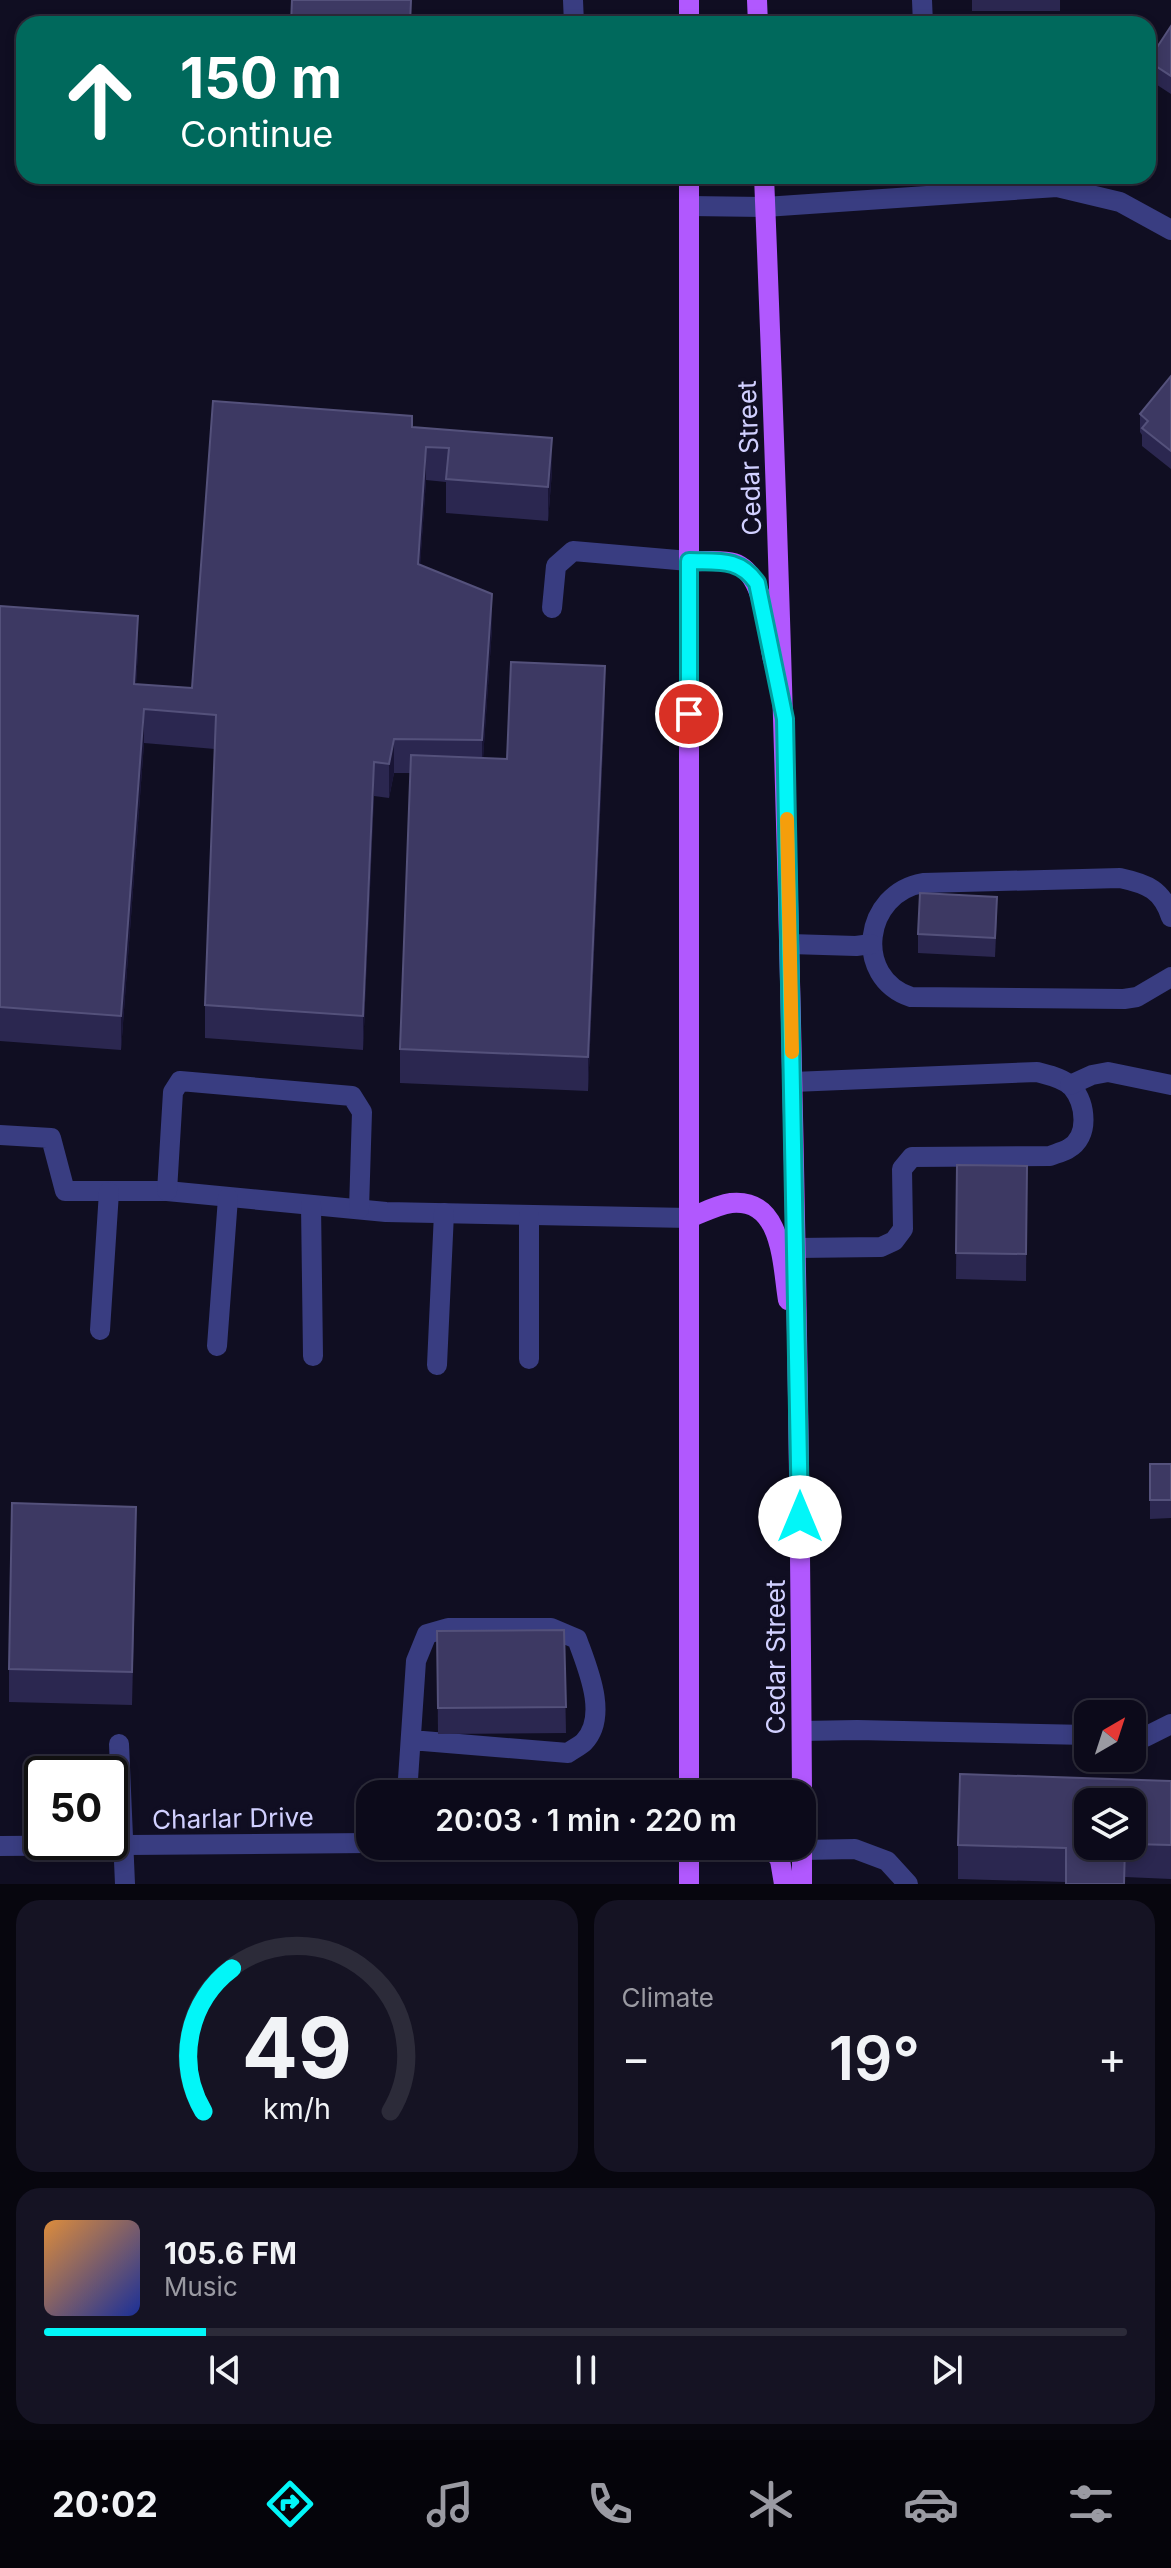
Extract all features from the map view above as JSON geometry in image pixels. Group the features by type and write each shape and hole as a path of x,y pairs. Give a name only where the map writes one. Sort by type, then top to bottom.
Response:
{"main road":[{"path":"689,184 689,1780"},
{"name":"Cedar Street","path":"764,184 785,719 799,1363 802,1780"},
{"path":"689,561 733,563 748,571 757,583 785,719"},
{"path":"689,1218 731,1203 753,1206 766,1214 776,1232 799,1363"},
{"path":"689,1860 689,1884"},
{"path":"780,1860 784,1884"},
{"path":"802,1860 802,1884"}],"street":[{"path":"689,206 765,207 1034,184"},
{"path":"1063,184 1120,202 1171,230"},
{"path":"552,608 556,566 573,551 689,561"},
{"path":"1171,917 1166,901 1157,892 1135,881 1120,878 923,883 904,889 878,915 873,923 871,944 878,969 898,991 911,997 1124,999 1137,997 1171,977"},
{"path":"790,944 871,944"},
{"path":"793,1082 1037,1072 1070,1085 1080,1102 1085,1122 1071,1148 1050,1156 912,1157 902,1169 903,1229 894,1241 881,1247 797,1248"},
{"path":"1070,1085 1108,1072 1171,1085"},
{"path":"167,1191 173,1092 180,1081 352,1096 362,1112 359,1209"},
{"path":"0,1135 51,1138 65,1191 167,1191 359,1209 444,1213 689,1218"},
{"path":"100,1330 109,1192"},
{"path":"217,1346 228,1198"},
{"path":"311,1205 313,1356"},
{"path":"437,1365 444,1213"},
{"path":"529,1216 529,1359"},
{"path":"408,1780 416,1661 427,1634 448,1628 551,1628 577,1639 596,1701 593,1723 585,1741 568,1753 411,1740"},
{"path":"1146,1736 1171,1724"},
{"path":"802,1731 1074,1735"},
{"path":"119,1744 120,1756"},
{"name":"Charlar Drive","path":"128,1845 356,1843"},
{"name":"Charlar Drive","path":"0,1846 24,1846"},
{"path":"816,1850 855,1849 887,1861 908,1884"},
{"path":"125,1860 125,1884"}],"building":[{"path":"292,0 411,0 410,16 291,16"},
{"path":"1171,26 1171,76 1156,66 1156,49"},
{"path":"1171,376 1171,451 1142,428 1148,421 1140,414"},
{"path":"213,401 412,416 412,427 552,438 548,487 446,479 449,448 426,447 418,564 492,594 482,740 394,739 389,764 374,762 363,1016 205,1005 216,715 144,709 121,1016 0,1007 0,606 138,616 134,684 192,688"},
{"path":"511,662 605,666 588,1057 400,1049 411,755 507,759"},
{"path":"920,893 997,897 995,938 918,934"},
{"path":"957,1165 1027,1166 1026,1254 956,1253"},
{"path":"1150,1464 1171,1464 1171,1500 1150,1500"},
{"path":"12,1503 136,1507 132,1672 9,1669"},
{"path":"564,1630 566,1707 438,1708 437,1631"},
{"path":"960,1774 1171,1781 1171,1845 1146,1844 1146,1788 1074,1788 1074,1860 1125,1860 1124,1884 1066,1884 1066,1848 958,1845"}],"slow traffic":[{"path":"787,819 792,1052"}],"route":[{"path":"689,714 689,561 733,563 748,571 757,583 785,719 800,1517"}]}
